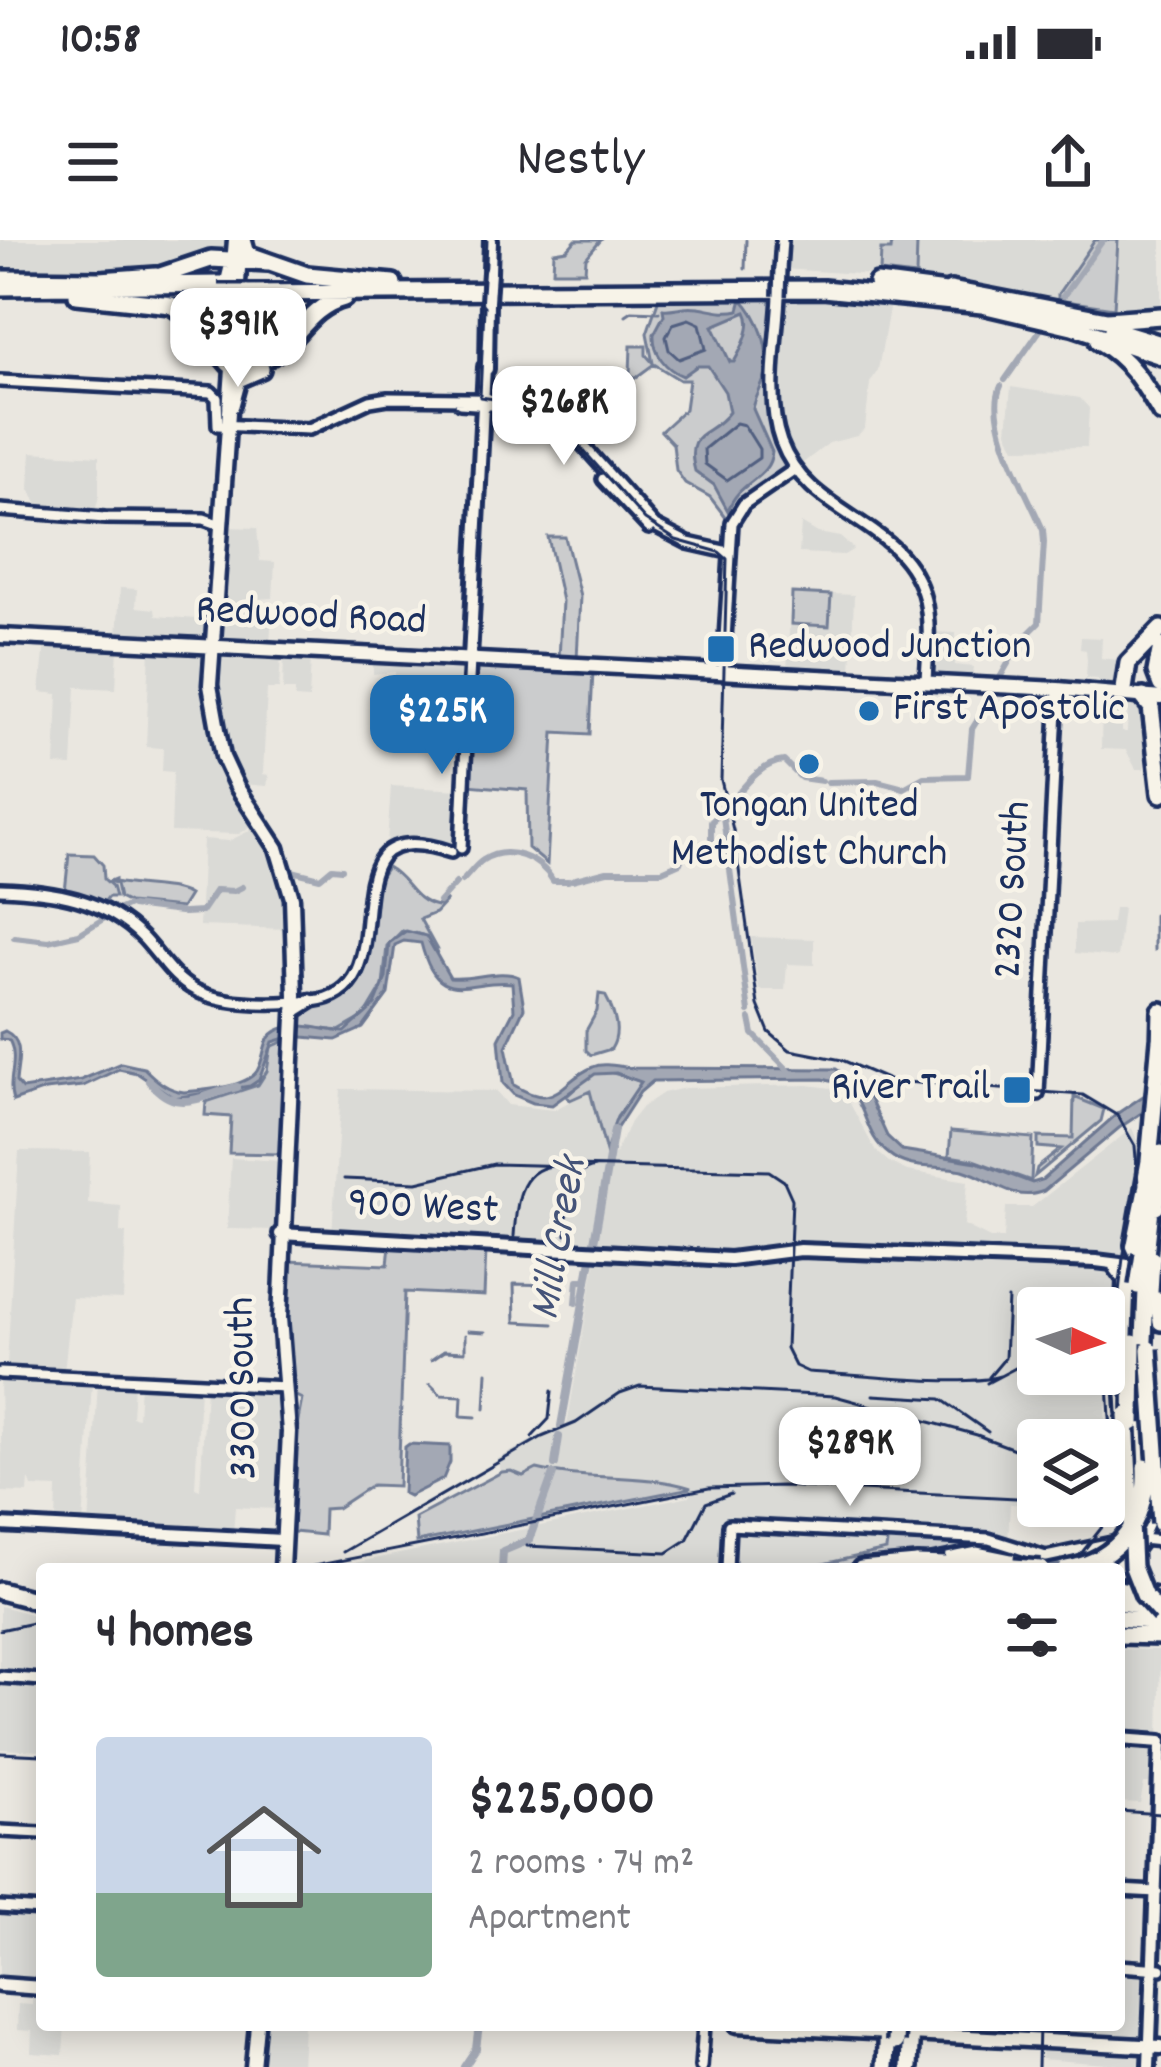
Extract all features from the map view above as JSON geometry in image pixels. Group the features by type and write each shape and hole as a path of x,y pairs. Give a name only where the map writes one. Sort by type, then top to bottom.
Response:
{"highway":[{"path":"237,240 246,253 311,276 396,283"},
{"path":"230,258 218,325 227,356 230,399"},
{"path":"74,290 147,280 207,260 268,262"},
{"path":"244,297 396,283 802,280 941,289 1011,302 1161,344"},
{"path":"0,291 219,291 244,297 824,289 931,298 1010,311 1161,356"},
{"path":"941,289 1107,320 1161,316"},
{"path":"74,290 219,291"},
{"path":"74,290 171,305 227,356 260,362 276,354 311,313 337,299 425,291"},
{"path":"230,399 238,379 276,362 311,316 337,299"},
{"path":"1010,311 1110,347 1135,370 1161,413"},
{"path":"1124,689 1127,663 1161,628"},
{"path":"1161,646 1158,695 1151,705 1161,794"},
{"path":"1155,1520 1143,1346 1161,1011"},
{"path":"1144,1446 1139,1358 1161,1153"},
{"path":"1148,1199 1129,1257 1160,1297 1161,1322"},
{"path":"1145,1273 1126,1325 1126,1415 1135,1576 1144,1595 1161,1606"},
{"path":"1111,1563 1155,1520 1145,1273"},
{"path":"1126,1325 1150,1469"},
{"path":"1086,1563 1104,1557 1130,1532 1144,1501 1161,1399 1145,1345"},
{"path":"1131,1510 1145,1345"},
{"path":"1122,1563 1141,1535"},
{"path":"930,1563 981,1555 1017,1563"},
{"path":"0,1581 36,1590"},
{"path":"0,1591 36,1600"},
{"path":"1125,1597 1161,1606"},
{"path":"1125,1616 1161,1606"},
{"path":"1125,1635 1161,1637"},
{"path":"890,2067 897,2031"},
{"path":"897,2031 909,2067"}],"main road":[{"path":"230,258 237,240"},
{"path":"215,646 230,399 244,297 227,252 237,240"},
{"path":"470,659 491,240"},
{"name":"Redwood Road","path":"0,636 1158,695"},
{"name":"3300 South","path":"215,646 212,693 217,735 229,771 286,867 292,898 294,1012 274,1330 283,1387 279,1563"},
{"name":"Redwood Road","path":"1058,689 1124,689 1158,695"},
{"path":"294,1012 310,1001"},
{"name":"900 West","path":"282,1235 730,1258 803,1252 1087,1263 1145,1273"},
{"path":"0,1525 280,1540"},
{"path":"1125,1738 1161,1742 1156,2044 1149,2067"},
{"path":"0,1983 36,1985"},
{"path":"897,2031 1039,2034 1156,2044"},
{"path":"1039,2034 1076,2043 1156,2044"},
{"path":"1076,2043 1093,2039"}],"street":[{"path":"782,240 774,413 779,439 795,469 819,497 882,535 910,565 927,613 926,682"},
{"path":"0,276 137,276 230,258"},
{"path":"0,381 210,392 217,400 216,423 229,426 305,429 373,400 483,400 534,408 546,413 644,524 678,544 724,557"},
{"path":"720,672 724,557 730,530 739,510 795,469"},
{"path":"0,510 204,519 221,525"},
{"path":"310,1001 335,993 357,969 368,930 370,877 380,859 392,850 455,847 462,825 470,659"},
{"name":"2320 South","path":"1038,1094 1058,689"},
{"path":"0,889 59,893 103,909 139,934 179,979 207,995 294,1012"},
{"path":"0,1373 283,1387"},
{"path":"727,1563 729,1525 989,1538 1046,1556 1126,1540 1161,1540"},
{"path":"0,1678 36,1680"},
{"path":"0,1831 36,1833"},
{"path":"1125,1890 1157,1892"},
{"path":"0,1907 36,1910"},
{"path":"1125,1966 1157,1968"},
{"path":"700,2067 703,2031"}],"shaded area":[{"path":"0,240 229,240 224,252 156,271 0,275"},
{"path":"576,240 601,240 586,258 585,271 553,271 554,252 567,250"},
{"path":"785,240 1161,240 1161,306 1116,310 918,278 783,269"},
{"path":"1095,240 1118,240 1114,308 1058,300"},
{"path":"892,241 917,243 916,276 880,272 881,250 891,250"},
{"path":"776,295 771,418 790,469 745,498 726,518 710,497 685,483 676,470 673,444 661,431 685,409 689,380 680,380 654,364 635,378 630,374 631,346 646,346 653,363 647,333 659,298"},
{"path":"786,297 890,303 878,370 870,383 865,428 857,436 829,443 799,466 783,437 778,407"},
{"path":"1011,387 1080,398 1089,408 1087,447 1015,448 1007,431"},
{"path":"31,452 99,456 94,516 41,510 29,487"},
{"path":"801,523 818,533 840,537 854,549 844,555 799,553"},
{"path":"226,527 257,528 260,561 275,562 273,598 259,599 259,612 272,612 270,645 220,641"},
{"path":"548,537 565,537 580,596 577,660 559,659 562,601"},
{"path":"120,588 137,589 136,607 155,609 156,616 197,619 198,625 212,626 211,641 117,638"},
{"path":"791,592 854,595 851,674 787,671"},
{"path":"792,593 831,595 829,626 791,624"},
{"path":"933,632 956,633 955,665 974,667 973,678 933,676"},
{"path":"1081,637 1102,638 1101,658 1118,660 1119,686 1099,685 1098,679 1086,678"},
{"path":"45,642 118,647 116,689 76,687 72,766 55,765 58,694 40,692"},
{"path":"150,647 209,651 208,723 214,749 235,797 254,824 239,834 171,832 173,772 162,771 163,748 146,747"},
{"path":"219,652 281,655 279,689 267,689 263,774 269,775 267,786 241,784 226,753 217,708"},
{"path":"284,655 311,656 309,699 295,698 295,690 283,690"},
{"path":"373,661 462,666 463,686 395,684 395,672 373,674"},
{"path":"474,663 593,671 590,734 554,732 547,864 528,848 527,790 467,785"},
{"path":"1102,698 1122,703 1122,732 1127,732 1128,704 1144,704 1144,769 1136,769 1126,750 1101,749"},
{"path":"391,786 460,790 455,841 443,845 387,843"},
{"path":"259,826 286,883 289,929 199,926 203,839 229,841"},
{"path":"69,854 94,855 115,897 108,897 102,905 65,892"},
{"path":"387,867 429,903 437,906 447,900 435,913 420,919 437,950 436,957 422,935 402,931 387,946 383,986 365,1016 339,1031 299,1026 300,1009 340,988 362,959 374,879"},
{"path":"110,881 189,895 181,908 129,903 119,898 116,884"},
{"path":"1114,908 1123,908 1117,957 1075,953 1075,924 1112,923"},
{"path":"751,937 814,939 814,965 787,964 785,990 759,990"},
{"path":"599,994 605,995 611,1008 616,1036 611,1049 591,1055 586,1050 586,1031 597,1011"},
{"path":"287,1040 282,1154 229,1153 231,1117 205,1115 206,1102 258,1085 267,1071 271,1047"},
{"path":"603,1070 643,1082 617,1117 606,1152 590,1091 570,1100 567,1096"},
{"path":"685,1088 831,1088 847,1098 875,1150 889,1162 907,1171 968,1181 964,1225 990,1238 1004,1238 1006,1207 1032,1207 1132,1128 1142,1153 1142,1195 1123,1287 1017,1287 1017,1395 1108,1395 1106,1419 1017,1419 1017,1504 1010,1504 1008,1543 887,1532 886,1553 845,1563 354,1563 690,1496 691,1487 537,1469 523,1477 502,1472 496,1460 567,1425 596,1257 332,1234 341,1089 496,1091 508,1105 554,1110 589,1091 607,1155 614,1156 642,1107 663,1093"},
{"path":"1074,1097 1104,1109 1101,1121 1035,1176 1037,1168 1061,1149 1038,1147 1038,1137 1073,1138"},
{"path":"951,1131 1033,1138 1031,1181 949,1156"},
{"path":"19,1151 90,1152 88,1203 121,1206 120,1232 126,1233 123,1300 72,1298 64,1372 10,1370 7,1366"},
{"path":"231,1158 281,1161 277,1230 227,1229"},
{"path":"390,1245 486,1250 484,1296 405,1292 398,1486 372,1485 337,1508 324,1509 323,1535 293,1532 296,1431 302,1399 290,1393 283,1329 287,1261 388,1265"},
{"path":"0,1377 92,1382 83,1525 56,1524 57,1488 32,1487 29,1479 28,1493 2,1492"},
{"path":"98,1382 134,1383 132,1417 138,1418 140,1383 200,1387 195,1488 200,1490 206,1388 277,1390 281,1433 276,1509 235,1507 233,1534 89,1526"},
{"path":"537,1469 691,1488 417,1542 415,1518 502,1472 523,1476"},
{"path":"888,1535 993,1541 1054,1563 828,1563 886,1550"},
{"path":"0,1606 36,1615 36,1751 0,1749"},
{"path":"1125,1649 1161,1650 1158,1779 1144,1783 1140,1803 1125,1802"},
{"path":"0,1910 36,1912 36,1979 0,1977"},
{"path":"1125,1970 1148,1972 1146,2038 1061,2035 1061,2031 1125,2031"},
{"path":"36,1990 36,2031 65,2031 63,2055 31,2053 32,2031 17,2030 18,2004 32,2005"},
{"path":"259,2031 304,2031 302,2067 257,2067"},
{"path":"1042,2044 1146,2049 1145,2067 1041,2059"}],"water":[{"path":"742,299 765,342 766,372 753,409 772,452 765,469 739,493 728,511 714,485 695,471 693,457 696,440 729,412 725,392 708,366 697,366 683,376 671,369 658,354 654,334 663,309 739,310","holes":["746,312 743,344 730,362 713,326"]},
{"path":"406,931 426,936 450,978 519,977 524,1008 506,1047 514,1085 540,1096 602,1065 836,1069 865,1088 887,1136 902,1150 977,1162 1032,1183 1042,1180 1118,1113 1161,1084 1161,1100 1119,1128 1044,1191 1030,1195 963,1170 897,1160 879,1144 850,1091 823,1079 653,1081 640,1092 611,1137 615,1121 641,1082 616,1073 595,1074 552,1105 514,1095 503,1083 499,1039 514,1010 512,983 446,984 428,964 421,943 404,941 395,945 388,994 363,1028 336,1040 292,1036 273,1042 259,1080 250,1086 174,1098 137,1073 119,1069 83,1086 45,1090 13,1101 12,1047 9,1040 0,1039 5,1031 18,1047 16,1082 22,1089 81,1080 121,1063 144,1068 162,1084 184,1092 243,1081 257,1071 268,1039 278,1030 301,1026 345,1032 375,1005 386,978 389,943"},
{"path":"450,1446 450,1462 443,1479 409,1496 403,1493 405,1447"}],"waterway":[{"path":"745,269 746,240"},
{"path":"1059,302 1103,240"},
{"path":"626,315 659,312"},
{"path":"1005,380 1043,326"},
{"path":"998,681 1021,641 1039,623 1044,542 1003,438 997,401 1001,386"},
{"path":"828,782 877,781 904,788 924,777 968,776 972,729 994,693"},
{"path":"729,804 753,777 775,763 784,761 801,778 822,781"},
{"path":"572,880 607,871 662,871 680,863 692,846 711,842 711,822 725,809"},
{"path":"723,817 749,1012"},
{"path":"462,881 483,860 503,853 532,860 553,881 568,881"},
{"path":"292,871 320,878 332,868 342,869"},
{"path":"439,902 456,883"},
{"path":"184,913 201,912 216,890 242,887"},
{"path":"115,911 127,906"},
{"path":"132,906 180,912"},
{"path":"1154,915 1154,950"},
{"path":"14,937 48,941 79,934 108,916"},
{"path":"750,1019 753,1034 790,1072"},
{"path":"149,1081 180,1101 237,1087"},
{"name":"Mill Creek","path":"561,1426 614,1130"},
{"path":"576,1303 578,1280 588,1280"},
{"path":"553,1324 515,1322 514,1284 555,1285"},
{"path":"468,1331 485,1332"},
{"path":"431,1360 444,1351 465,1352 465,1335"},
{"path":"485,1409 487,1372"},
{"path":"430,1384 441,1395 462,1396 461,1416 476,1417"},
{"name":"Mill Creek","path":"555,1464 559,1437"},
{"name":"Mill Creek","path":"502,1563 503,1551 529,1540 553,1474"},
{"name":"Mill Creek","path":"464,2067 476,2049 478,2031"}],"tram line":[{"path":"487,240 480,397 544,406 645,520 676,540 719,552 727,559 721,780 734,834 758,1005 769,1032 790,1050 842,1060 891,1081 1083,1095 1118,1116 1135,1146 1138,1184 1123,1258 1108,1384 1121,1487 1110,1517 1074,1563"},
{"path":"0,1753 36,1755"},
{"path":"1125,1811 1161,1814"},
{"path":"1038,2067 1039,2031"}],"railway":[{"path":"344,1179 417,1182 494,1164 769,1171 784,1181 792,1199 786,1348 795,1366 808,1372 907,1379 961,1381 1000,1376"},
{"path":"514,1236 526,1182 552,1166"},
{"path":"566,1235 572,1184 595,1167"},
{"path":"989,1377 1005,1358 1008,1299"},
{"path":"987,1383 1017,1367"},
{"path":"343,1552 542,1437 576,1423 620,1393 640,1386 835,1396 1017,1450"},
{"path":"532,1437 549,1419 552,1391"},
{"path":"873,1395 941,1399 988,1432"},
{"path":"1125,1484 1161,1494"},
{"path":"329,1563 709,1488 782,1486 1017,1498"},
{"path":"527,1546 667,1553 687,1540 706,1503 731,1494"},
{"path":"1125,1508 1161,1509"},
{"path":"0,1630 36,1622"}],"place":[{"name":"Redwood Junction","path":"721,649"},
{"name":"First Apostolic","path":"869,711"},
{"name":"Tongan United Methodist Church","path":"809,764"},
{"name":"River Trail","path":"1017,1090"}]}
